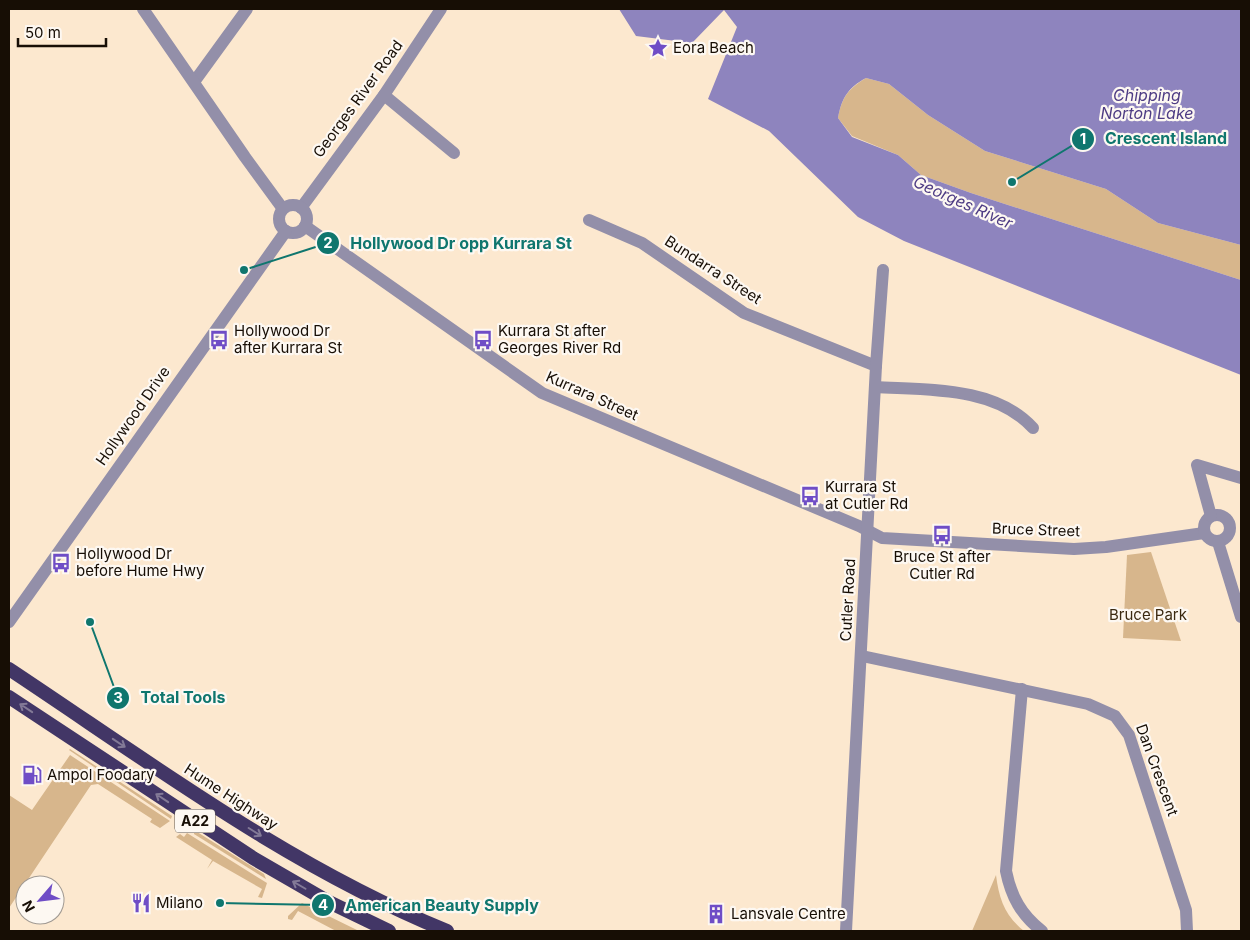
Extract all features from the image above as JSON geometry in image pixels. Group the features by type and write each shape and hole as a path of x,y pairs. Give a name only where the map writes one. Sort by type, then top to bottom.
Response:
{"highway":[{"name":"Hume Highway","path":"9,669 203,799 304,862 357,891 447,931"},
{"name":"A22","path":"9,696 252,858 329,902 389,931"}],"street":[{"path":"144,9 244,157 283,209"},
{"path":"194,82 247,9"},
{"name":"Georges River Road","path":"301,208 384,95 441,9"},
{"path":"384,95 454,153"},
{"path":"290,205 301,208 307,218 305,226 298,232 286,230 279,220 283,209 290,205"},
{"name":"Bundarra Street","path":"589,220 642,243 744,313 876,366"},
{"name":"Kurrara Street","path":"305,226 542,393 867,532"},
{"name":"Hollywood Drive","path":"9,622 286,230"},
{"name":"Cutler Road","path":"846,931 876,366 883,270"},
{"path":"875,387 952,391 1008,409 1024,418 1033,428"},
{"path":"1211,516 1197,464 1241,478"},
{"path":"1211,516 1223,516 1236,525 1229,535 1218,542 1210,540 1204,533 1204,525 1211,516"},
{"name":"Bruce Street","path":"867,532 882,538 1074,549 1204,533"},
{"path":"1218,542 1241,616"},
{"name":"Dan Crescent","path":"862,656 1022,689 1103,709 1115,716 1124,725 1171,861 1186,910 1187,931"},
{"path":"1022,689 1006,871 1016,903 1025,915 1042,931"}],"green space":[{"path":"866,78 889,84 928,115 985,151 1106,189 1158,223 1241,245 1241,280 971,193 921,175 898,155 852,136 838,118 847,94"},
{"name":"Bruce Park","path":"1151,552 1181,641 1123,638 1127,555"},
{"path":"69,750 172,816 171,819"},
{"path":"70,755 170,821 160,828 150,822 152,819 98,784 91,785 31,875 15,875 15,899 9,908 9,795 32,810"},
{"path":"194,830 264,874 266,879 194,834"},
{"path":"187,833 267,883 262,898 258,897 262,889 213,861 207,869 212,860 176,837 180,834 184,837"},
{"path":"996,875 1004,906 1012,919 1024,931 972,931"},
{"path":"302,903 359,931 336,931 298,911 292,920 288,919 288,916"}],"water":[{"name":"Chipping Norton Lake","path":"619,9 1241,9 1241,245 1158,223 1106,189 985,151 928,115 889,84 866,78 860,82 847,94 838,118 852,137 898,155 921,175 971,193 1241,280 1241,375 904,241 858,217 769,131 708,99 737,27 724,10 692,43 636,36"}],"place":[{"name":"Eora Beach","path":"658,48"},
{"name":"Crescent Island","path":"1012,182"},
{"name":"Hollywood Dr opp Kurrara St","path":"244,270"},
{"name":"Hollywood Dr after Kurrara St","path":"219,340"},
{"name":"Kurrara St after Georges River Rd","path":"483,340"},
{"name":"Kurrara St at Cutler Rd","path":"810,496"},
{"name":"Bruce St after Cutler Rd","path":"942,535"},
{"name":"Hollywood Dr before Hume Hwy","path":"61,563"},
{"name":"Total Tools","path":"90,622"},
{"name":"Ampol Foodary","path":"32,775"},
{"name":"Milano","path":"141,903"},
{"name":"American Beauty Supply","path":"220,903"},
{"name":"Lansvale Centre","path":"716,914"}],"water label":[{"name":"Georges River","path":"963,202"}]}
